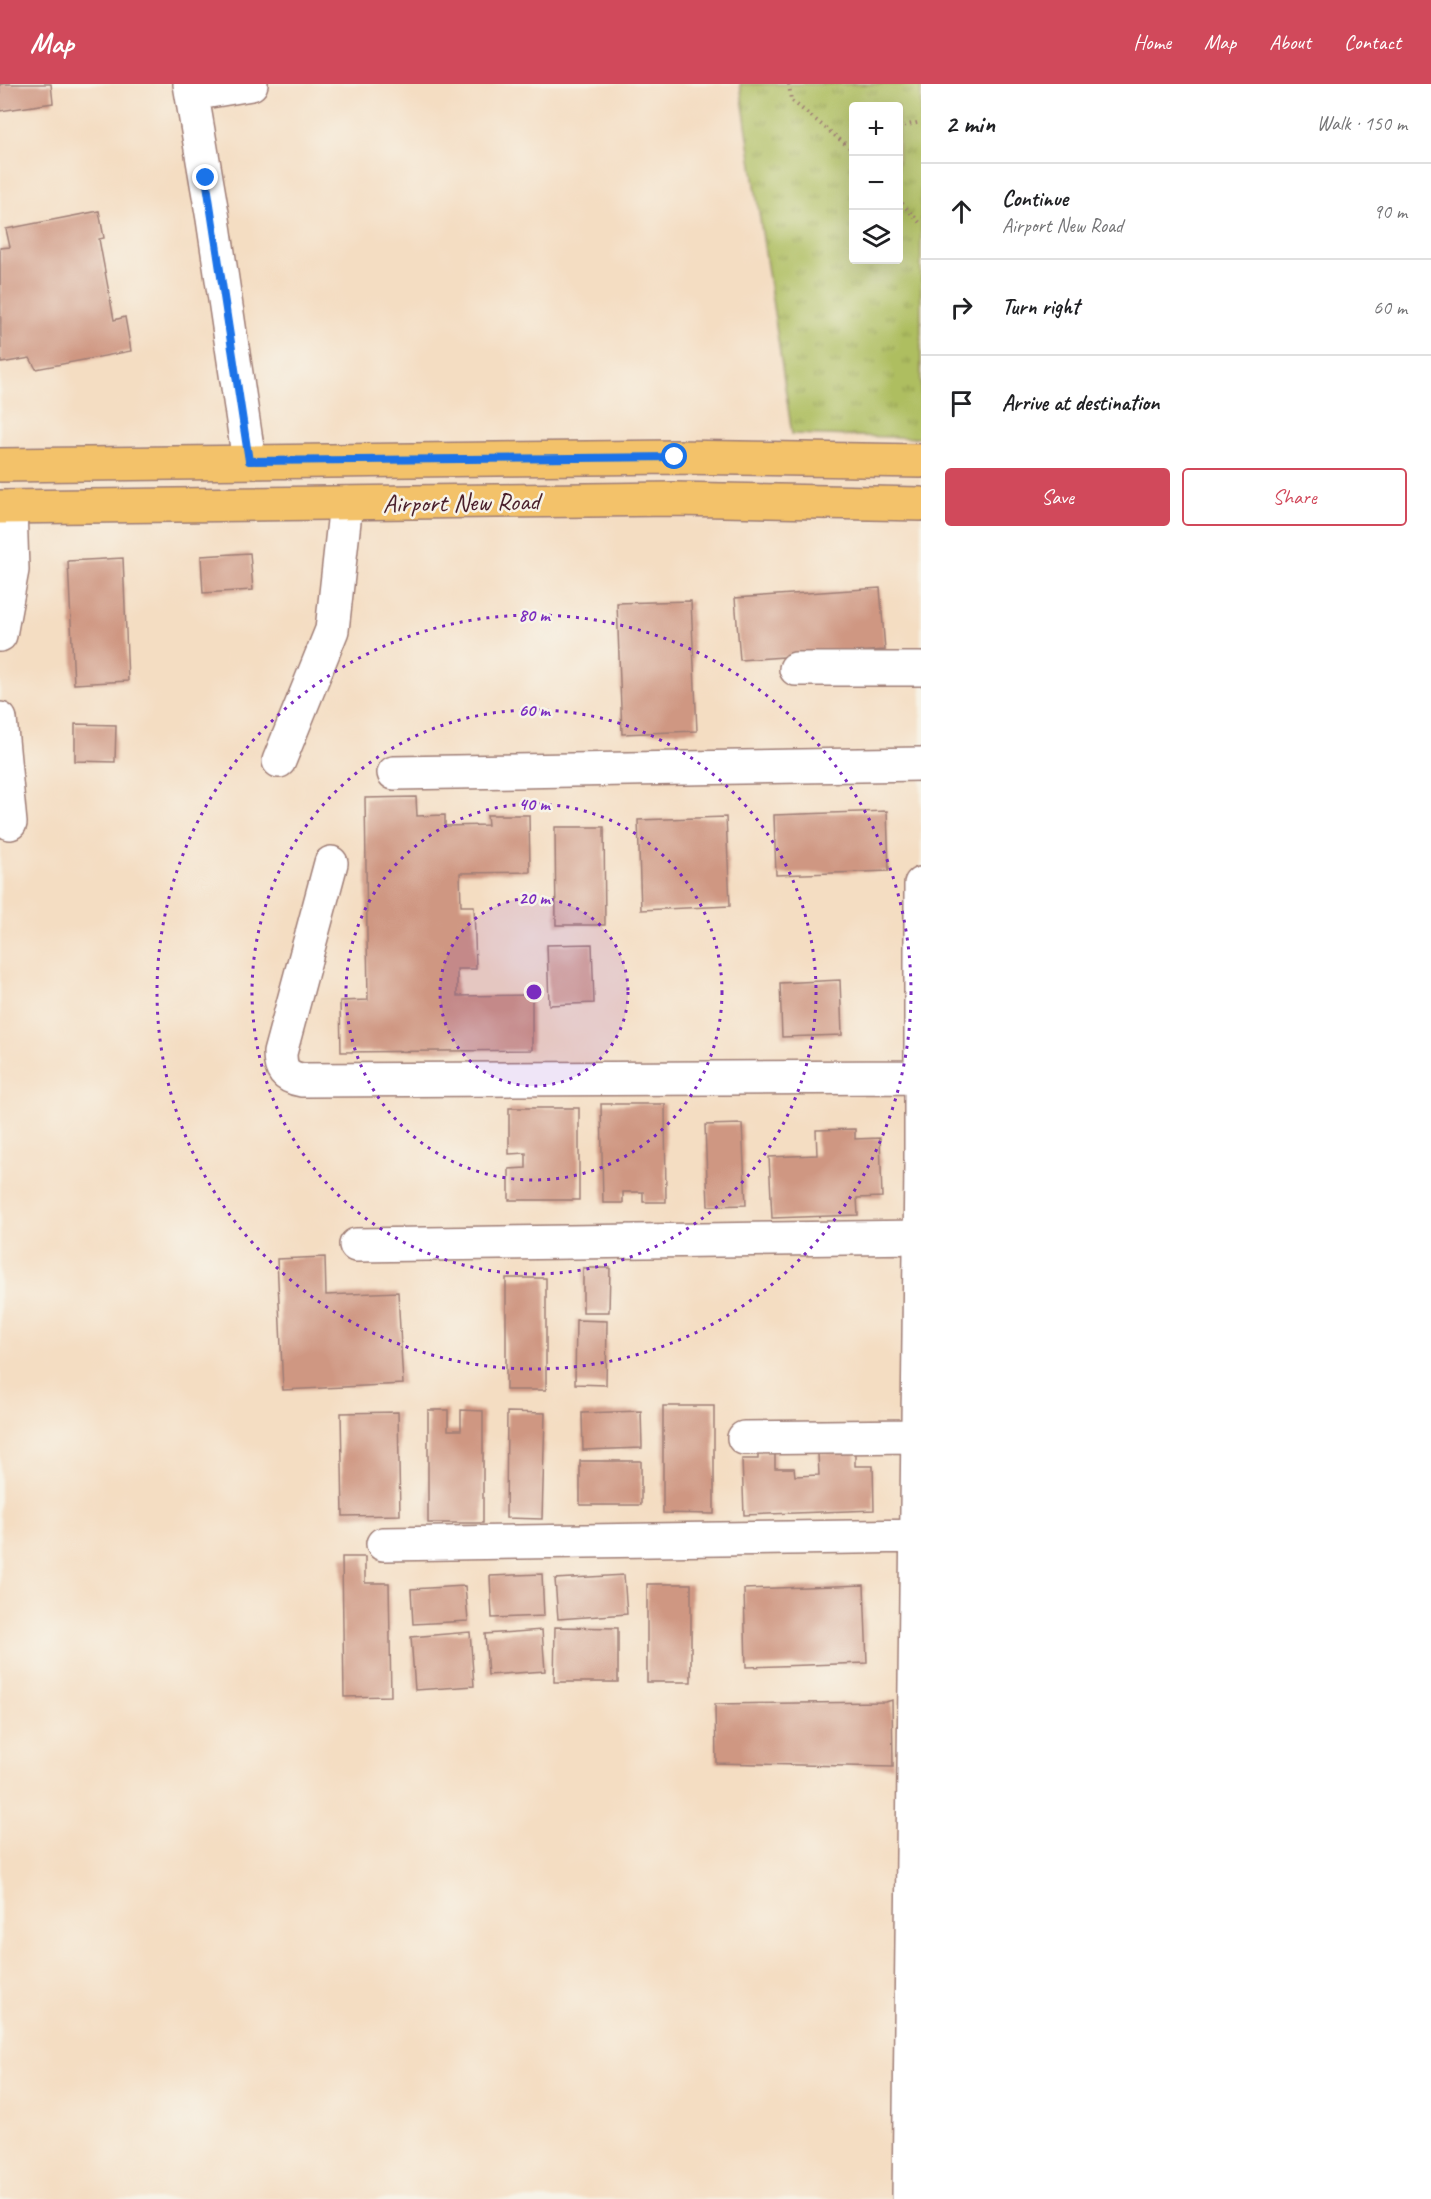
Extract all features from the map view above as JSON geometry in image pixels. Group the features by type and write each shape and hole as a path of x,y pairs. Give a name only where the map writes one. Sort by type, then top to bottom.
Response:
{"main road":[{"name":"Airport New Road","path":"0,465 675,457 921,461"},
{"name":"Airport New Road","path":"5,507 675,500 921,504"}],"street":[{"path":"239,85 191,89 249,461"},
{"path":"279,761 332,630 346,503"},
{"path":"0,635 12,570 5,507"},
{"path":"796,669 921,669"},
{"path":"0,718 10,823"},
{"path":"394,773 921,764"},
{"path":"331,863 280,1053 280,1065 283,1072 291,1078 302,1080 920,1077"},
{"path":"909,2199 919,1536 917,1436 921,884"},
{"path":"356,1245 920,1237"},
{"path":"744,1438 917,1436"},
{"path":"383,1544 919,1536"}],"path":[{"path":"789,84 791,100 849,147"},
{"path":"903,126 921,122"},
{"path":"903,204 921,224"}],"green space":[{"path":"740,84 921,84 921,438 792,434"}],"building":[{"path":"0,84 51,84 53,103 0,111"},
{"path":"99,211 104,238 99,239 114,320 125,317 131,351 36,369 30,358 1,363 0,248 10,247 6,229"},
{"path":"250,553 253,590 203,593 201,556"},
{"path":"123,558 128,681 74,684 68,561"},
{"path":"880,588 885,650 740,660 735,598"},
{"path":"691,601 697,731 622,734 617,603"},
{"path":"75,724 116,725 115,762 75,761"},
{"path":"416,797 417,816 445,815 445,826 488,825 487,815 529,815 530,872 460,873 461,906 474,906 476,969 457,969 457,996 532,995 532,1050 341,1052 340,1001 368,1000 365,798"},
{"path":"887,811 889,871 776,875 774,815"},
{"path":"726,817 730,906 641,910 638,820"},
{"path":"555,827 604,827 605,925 556,925"},
{"path":"592,944 594,1003 549,1005 547,945"},
{"path":"840,980 842,1035 782,1037 780,983"},
{"path":"601,1104 665,1104 666,1202 643,1202 643,1192 623,1192 623,1203 603,1203"},
{"path":"509,1108 579,1108 579,1200 509,1200 509,1169 526,1168 526,1153 509,1154"},
{"path":"742,1124 746,1205 708,1206 705,1125"},
{"path":"855,1129 855,1139 880,1138 882,1197 857,1198 858,1215 772,1218 769,1157 817,1155 816,1130"},
{"path":"325,1257 326,1295 398,1292 403,1384 283,1390 277,1259"},
{"path":"583,1268 610,1268 609,1312 583,1312"},
{"path":"506,1278 546,1278 546,1390 506,1390"},
{"path":"576,1320 607,1321 606,1385 575,1384"},
{"path":"663,1406 714,1406 714,1514 663,1513"},
{"path":"428,1410 448,1410 448,1430 461,1430 461,1410 483,1411 483,1523 428,1523"},
{"path":"641,1411 642,1448 583,1450 582,1413"},
{"path":"398,1412 400,1515 343,1516 341,1413"},
{"path":"507,1412 545,1413 542,1519 506,1518"},
{"path":"775,1452 775,1468 794,1468 795,1476 819,1475 818,1453 855,1452 855,1466 873,1466 874,1510 744,1515 742,1459 758,1459 758,1453"},
{"path":"580,1461 641,1461 641,1505 580,1505"},
{"path":"342,1557 365,1557 365,1583 389,1583 391,1696 344,1697"},
{"path":"542,1574 544,1616 492,1618 490,1576"},
{"path":"624,1575 627,1614 558,1619 555,1579"},
{"path":"647,1584 691,1584 691,1682 647,1682"},
{"path":"864,1585 867,1663 746,1667 744,1589"},
{"path":"465,1586 468,1621 413,1624 411,1589"},
{"path":"555,1627 618,1628 618,1682 554,1682"},
{"path":"542,1630 545,1671 488,1675 485,1634"},
{"path":"470,1632 474,1686 415,1690 411,1637"},
{"path":"892,1700 893,1767 716,1763 715,1704 886,1702"}],"route":[{"path":"206,178 249,461 675,457"}]}
